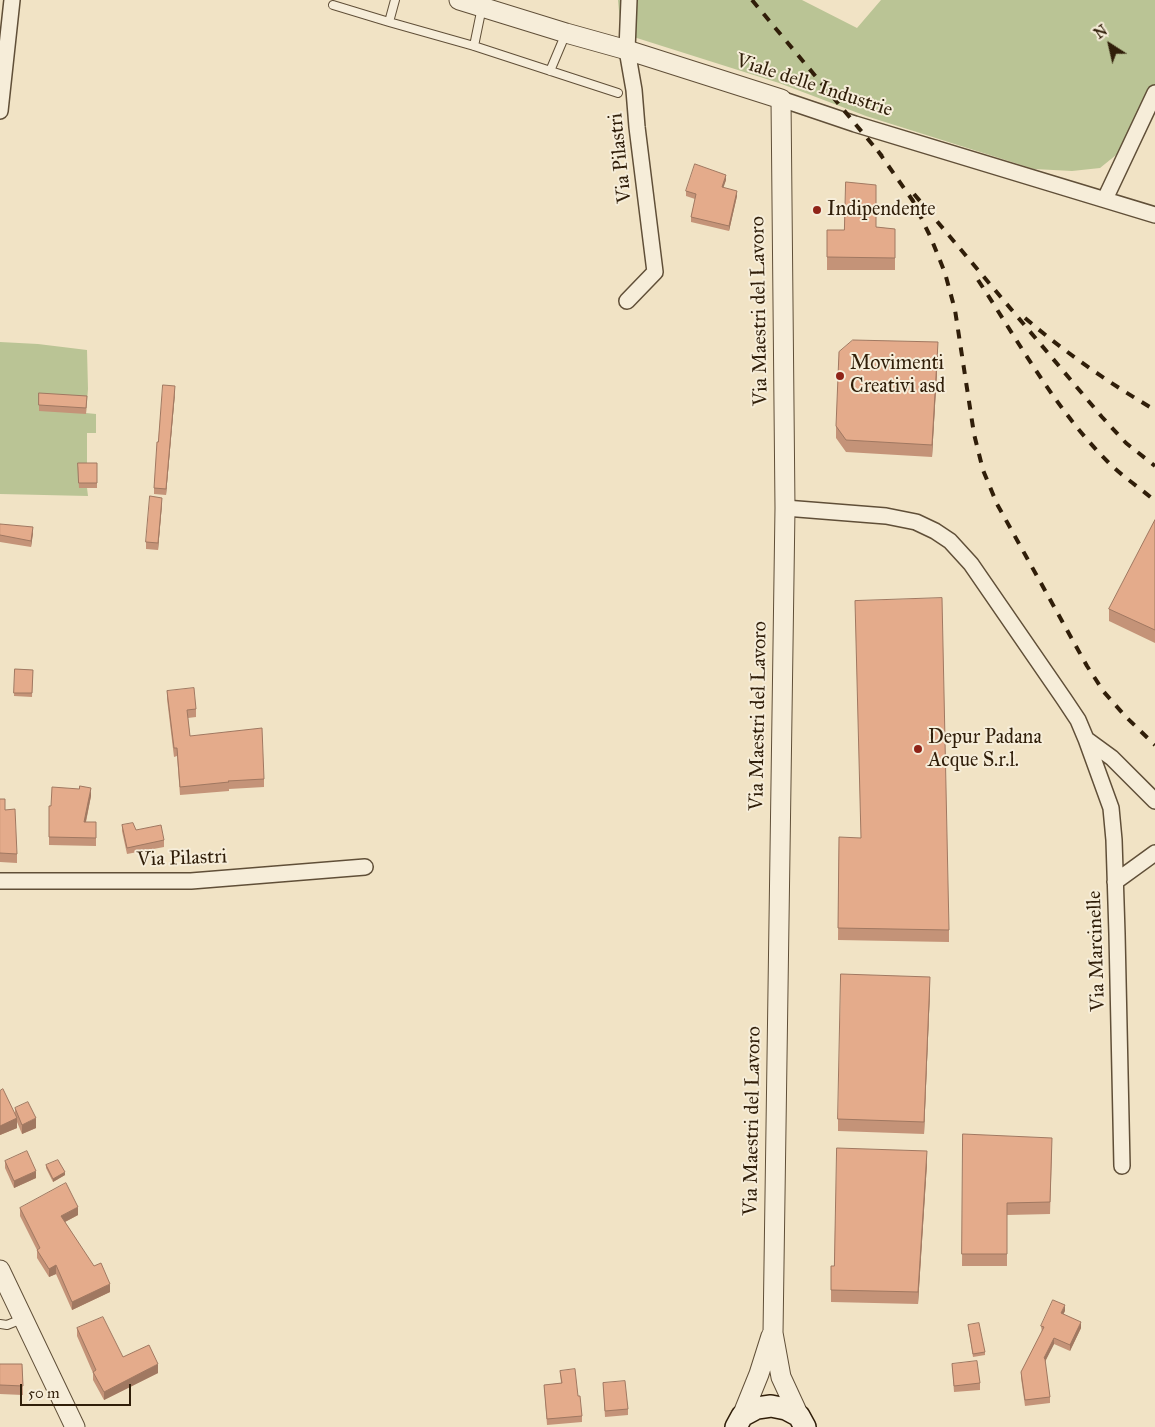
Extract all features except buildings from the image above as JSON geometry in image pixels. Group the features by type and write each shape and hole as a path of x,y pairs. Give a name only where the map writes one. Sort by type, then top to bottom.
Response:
{"main road":[{"path":"739,1421 757,1408 771,1406 786,1409 802,1422"}],"street":[{"path":"0,110 12,0"},
{"name":"Viale delle Industrie","path":"459,0 627,50 864,127 1155,215"},
{"name":"Via Pilastri","path":"626,302 655,272 634,90 627,50 629,0"},
{"path":"1105,199 1155,92"},
{"name":"Via Maestri del Lavoro","path":"773,1333 785,508 781,100"},
{"name":"Via Marcinelle","path":"785,508 886,516 916,522 950,541 971,564 1078,720 1111,808 1115,882 1122,1166"},
{"name":"Via Marcinelle","path":"1086,739 1112,758 1155,800"},
{"path":"1115,882 1155,853"},
{"name":"Via Pilastri","path":"0,881 191,881 365,867"},
{"path":"0,1270 75,1427"},
{"path":"739,1421 759,1374 773,1333"},
{"path":"773,1333 781,1377 802,1422"}],"lane":[{"path":"389,22 396,0"},
{"path":"333,5 474,46 618,93"},
{"path":"474,46 482,7"},
{"path":"550,71 566,33"},
{"path":"0,1324 7,1325 23,1319"}],"green space":[{"path":"618,0 802,0 857,28 881,0 1155,0 1155,93 1121,151 1100,168 1072,171 1034,169 866,116 779,83 621,33"},
{"path":"0,342 87,350 88,389 86,413 96,414 96,433 87,433 87,467 97,467 97,488 87,488 88,496 0,494"}],"railway":[{"path":"752,0 882,156"},
{"path":"878,151 913,201 945,273 955,310 974,434 983,470 997,504 1087,666 1104,692 1155,745"},
{"path":"914,194 1102,417 1126,443 1155,466"},
{"path":"978,280 1038,374 1071,420 1108,462 1155,501"},
{"path":"1025,318 1088,367 1155,410"}],"place":[{"name":"Indipendente","path":"817,210"},
{"name":"Movimenti Creativi asd","path":"840,376"},
{"name":"Depur Padana Acque S.r.l.","path":"918,749"}]}
